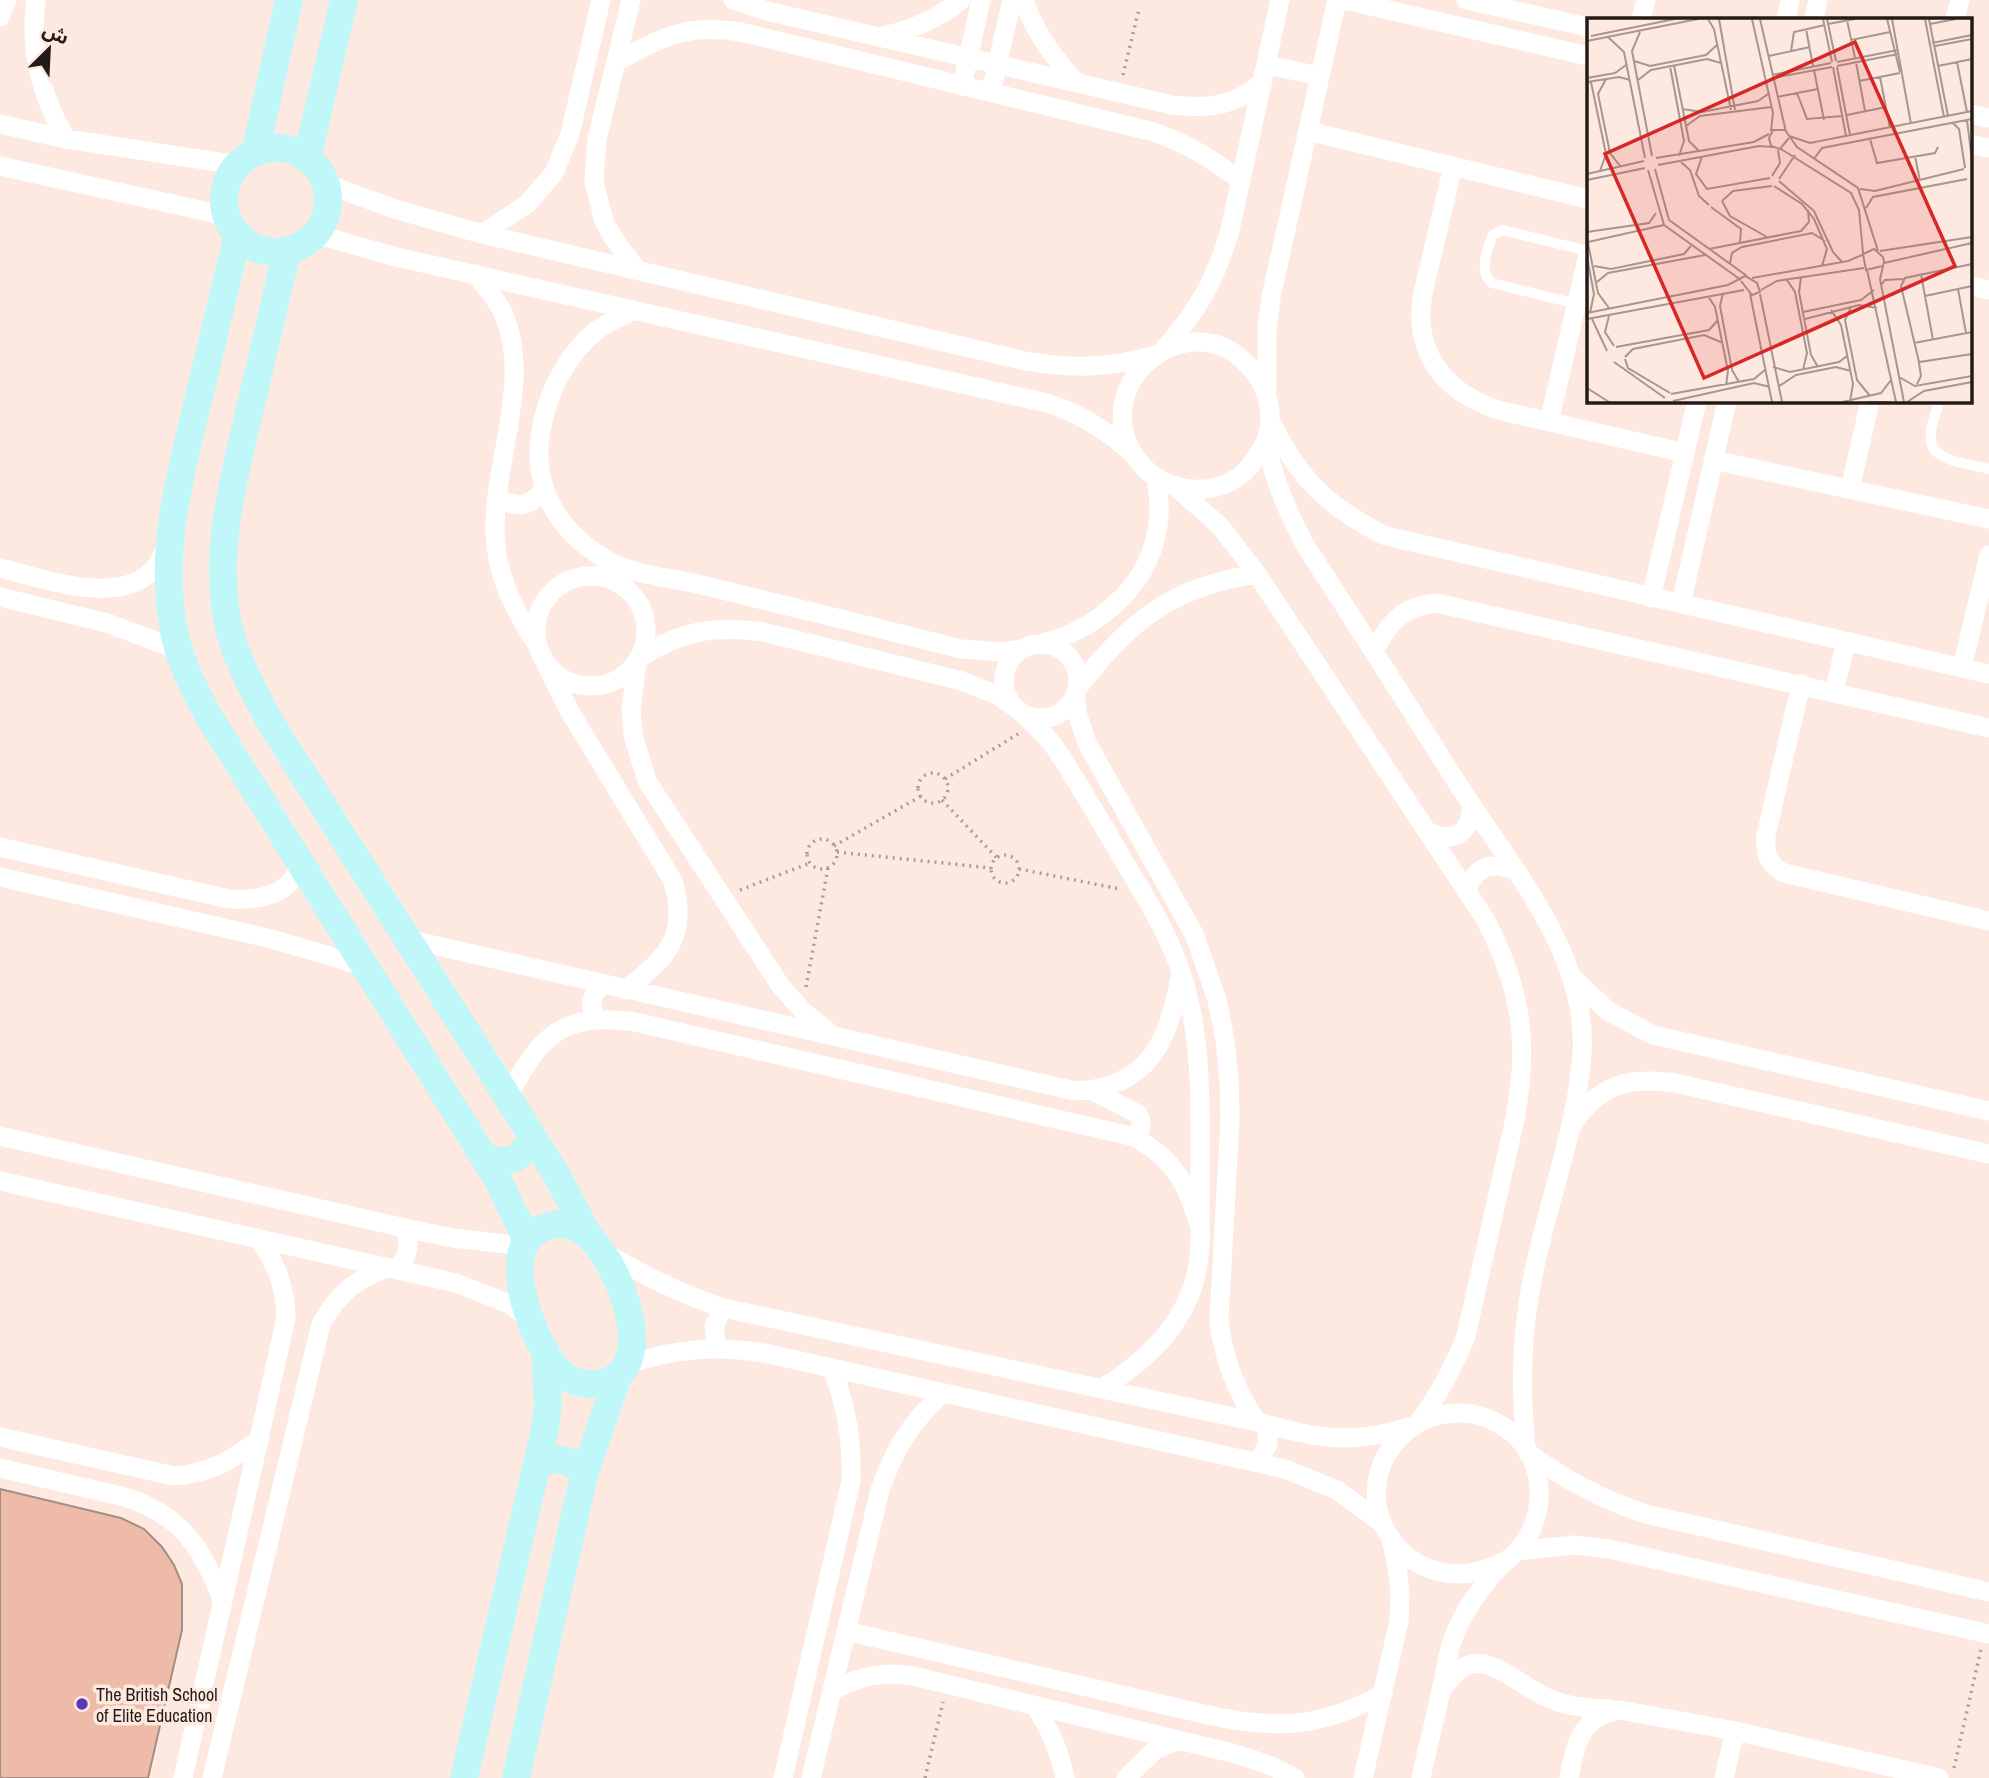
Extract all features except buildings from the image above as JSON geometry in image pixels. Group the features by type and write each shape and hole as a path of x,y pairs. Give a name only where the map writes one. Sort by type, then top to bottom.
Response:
{"street":[{"path":"0,18 7,0"},
{"path":"36,0 34,41 37,67 53,117 66,139"},
{"path":"0,124 66,139 246,159 276,148 298,153 315,165 326,184 328,205 326,216 315,234 298,247 287,251 255,247 233,225 225,205 227,184 246,159 289,0"},
{"path":"307,158 344,0"},
{"path":"482,234 528,203 554,173 570,134 601,0"},
{"path":"631,0 594,161 594,182 604,221 636,270"},
{"path":"727,30 722,14 733,0 767,11 1172,105 1213,107 1231,103 1248,94 1265,74"},
{"path":"880,37 913,30 942,16 961,0"},
{"path":"962,86 981,0"},
{"path":"991,93 1012,0"},
{"path":"1024,0 1038,34 1076,82"},
{"path":"1133,455 1125,438 1122,419 1124,401 1130,383 1140,368 1186,325 1220,264 1280,0"},
{"path":"315,234 396,257 1016,395 1069,410 1114,437 1156,478 1176,487 1198,490 1220,486 1240,476 1255,461 1266,441 1270,420 1267,330 1271,297 1337,0"},
{"path":"1346,0 1587,56"},
{"path":"1466,0 1587,27"},
{"path":"1641,18 1646,0"},
{"path":"1786,18 1790,0"},
{"path":"1814,18 1818,0"},
{"path":"1955,18 1960,0"},
{"path":"616,62 661,38 682,31 704,28 727,30 1150,131 1176,139 1210,158 1241,181"},
{"path":"1265,74 1320,76"},
{"path":"1308,131 1587,199"},
{"path":"563,154 575,161 594,161"},
{"path":"0,166 233,225"},
{"path":"1453,166 1423,298 1421,323 1426,347 1437,369 1454,388 1474,402 1498,410 1685,453"},
{"path":"326,184 395,209 482,234 1025,361 1061,367 1093,368 1124,363 1183,343 1205,343 1226,349 1245,361 1259,378 1268,398"},
{"path":"233,225 169,543 167,572 173,627 179,650 208,715 507,1197 525,1243 521,1272 530,1320 545,1350 566,1377 593,1385 607,1382 623,1370 669,1353 717,1348 764,1353 1258,1462 1311,1478 1337,1490 1386,1531 1409,1559 1433,1572 1469,1575 1487,1570 1510,1556 1574,1545 1619,1551 1987,1634"},
{"path":"287,251 229,504 222,558 228,626 252,689 270,722 567,1193 619,1283 631,1322 632,1351 584,1475 516,1778"},
{"path":"1549,422 1587,258"},
{"path":"475,274 491,292 503,313 511,336 514,360 495,527 500,569 506,590 520,619 538,646 570,712 673,881 678,898 680,916 669,949 657,964 614,987 594,994 593,1014 597,1019"},
{"path":"635,310 598,330 575,352 558,378 546,407 538,469 543,490 556,514 573,534 607,560 635,571 961,649 1002,652 1059,639 1098,620 1115,604 1148,559 1157,533 1160,506 1156,478"},
{"path":"1016,395 1026,383 1025,361"},
{"path":"1651,598 1697,402"},
{"path":"1681,604 1727,402"},
{"path":"1850,489 1870,402"},
{"path":"1270,420 1284,450 1304,478 1328,502 1376,531 1419,545 1989,674"},
{"path":"1266,441 1272,468 1292,520 1305,545 1472,808 1537,903 1571,976 1579,1014 1582,1052 1567,1135 1535,1266 1525,1322 1521,1386 1527,1451 1539,1486 1539,1503 1528,1537 1473,1600 1451,1644 1420,1778"},
{"path":"1713,460 1989,519"},
{"path":"1176,487 1220,526 1257,574 1485,919 1502,950 1514,984 1521,1018 1524,1054 1521,1089 1466,1336 1443,1386 1415,1424 1398,1438 1380,1469 1377,1506 1398,1566 1401,1594 1399,1621 1363,1778"},
{"path":"497,495 504,501 522,505 538,498 543,490"},
{"path":"0,568 90,589 125,586 155,568 169,543"},
{"path":"594,551 608,580"},
{"path":"1962,668 1989,555"},
{"path":"608,580 635,571"},
{"path":"546,664 562,678 582,685 603,685 622,677 660,645 684,635 710,629 736,628 962,681 997,695 1024,715 1047,718 1059,713 1125,634 1144,617 1169,600 1197,587 1226,578 1257,574"},
{"path":"538,646 536,626 541,607 553,592 569,580 589,576 608,580 625,588 638,603 645,621 646,641 638,661 631,710 633,735 647,781 780,985 802,1010 836,1038"},
{"path":"81,616 90,615 99,601 96,593 90,589"},
{"path":"0,597 133,631 179,650"},
{"path":"1374,651 1393,620 1420,604 1436,603 1989,728"},
{"path":"1834,692 1846,642"},
{"path":"1101,1389 1147,1357 1166,1336 1193,1287 1200,1228 1197,1049 1181,973 1159,920 1062,758 1006,694 1003,681 1006,668 1013,657 1030,646 1049,645 1059,649 1075,667 1077,713 1087,743 1195,936 1217,1000 1228,1066 1230,1118 1225,1234 1219,1293 1222,1348 1242,1399 1268,1433 1268,1444 1258,1462"},
{"path":"1801,684 1766,835 1765,848 1768,859 1775,868 1784,873 1989,920"},
{"path":"1428,832 1440,837 1453,837 1464,831 1471,820 1472,808"},
{"path":"0,847 243,900 278,890 293,880 299,864"},
{"path":"1466,891 1472,876 1485,867 1500,865 1514,870"},
{"path":"0,877 304,947 363,966"},
{"path":"239,932 249,927 254,917 251,907 243,900"},
{"path":"407,939 1059,1089 1091,1090 1114,1084 1135,1073 1153,1056 1166,1032 1181,973"},
{"path":"1571,976 1608,1011 1653,1035 1989,1111"},
{"path":"508,1098 533,1053 551,1036 573,1024 597,1019 635,1023 1135,1137 1159,1153 1179,1174 1192,1200 1200,1228"},
{"path":"1567,1135 1580,1112 1600,1095 1623,1083 1649,1079 1989,1154"},
{"path":"1091,1090 1138,1114 1141,1129 1135,1137"},
{"path":"0,1136 453,1238 525,1243 542,1228 571,1225 660,1284 723,1308 1324,1438 1354,1439 1384,1435 1434,1416 1469,1413 1486,1418 1508,1430 1527,1451 1555,1473 1614,1504 1646,1514 1989,1592"},
{"path":"483,1156 508,1162 519,1157 528,1148 532,1136"},
{"path":"0,1181 456,1283 509,1304 530,1320"},
{"path":"212,1778 321,1324 332,1305 347,1288 366,1276 391,1269 407,1255 409,1246 405,1228"},
{"path":"183,1778 286,1318 285,1296 276,1266 258,1239"},
{"path":"1193,1287 1196,1295 1204,1299 1212,1299 1219,1293"},
{"path":"717,1348 713,1326 723,1308"},
{"path":"281,1343 290,1337 302,1337 313,1350"},
{"path":"464,1778 537,1464 548,1404 545,1350"},
{"path":"783,1778 851,1481 852,1447 849,1420 832,1369"},
{"path":"811,1778 880,1490 905,1433 922,1411 943,1393"},
{"path":"0,1437 174,1476 197,1474 219,1467 260,1438"},
{"path":"537,1464 559,1459 570,1462 584,1475"},
{"path":"0,1468 142,1502 165,1515 185,1532 201,1552 223,1602"},
{"path":"142,1502 155,1490 156,1484 151,1472"},
{"path":"851,1481 866,1481 880,1490"},
{"path":"846,1631 1208,1715 1263,1725 1288,1724 1337,1715 1383,1694"},
{"path":"1441,1693 1451,1676 1460,1668 1482,1663 1493,1665 1551,1699 1588,1708 1620,1710 1735,1731 1940,1778"},
{"path":"832,1691 852,1680 872,1674 894,1673 1202,1746 1269,1765 1295,1778"},
{"path":"1034,1705 1049,1728 1065,1778"},
{"path":"1569,1778 1574,1748 1582,1733 1593,1720 1608,1711 1620,1710"},
{"path":"1202,1746 1211,1735 1208,1715"},
{"path":"1724,1778 1735,1731"},
{"path":"1126,1778 1155,1750 1178,1740"}],"lane":[{"path":"1577,304 1492,283 1485,277 1484,269 1493,235 1502,230 1587,253"},
{"path":"1939,402 1930,439 1935,451 1945,457 1989,469"}],"path":[{"path":"1118,92 1139,9"},
{"path":"945,779 1024,715"},
{"path":"933,772 945,779 948,790 942,800 930,802 920,796 918,783 927,774 933,772"},
{"path":"834,846 920,796"},
{"path":"942,800 997,858"},
{"path":"802,1010 828,868 836,859 837,852 829,841 816,841 807,850 810,863 821,870 828,868"},
{"path":"837,852 991,868"},
{"path":"1009,855 1014,858 1019,869 1017,875 1007,882 996,879 991,868 997,858 1009,855"},
{"path":"721,897 810,863"},
{"path":"1019,869 1144,894"},
{"path":"1952,1778 1987,1634"},
{"path":"925,1778 947,1684"}],"place":[{"name":"The British School of Elite Education","path":"82,1704"}]}
